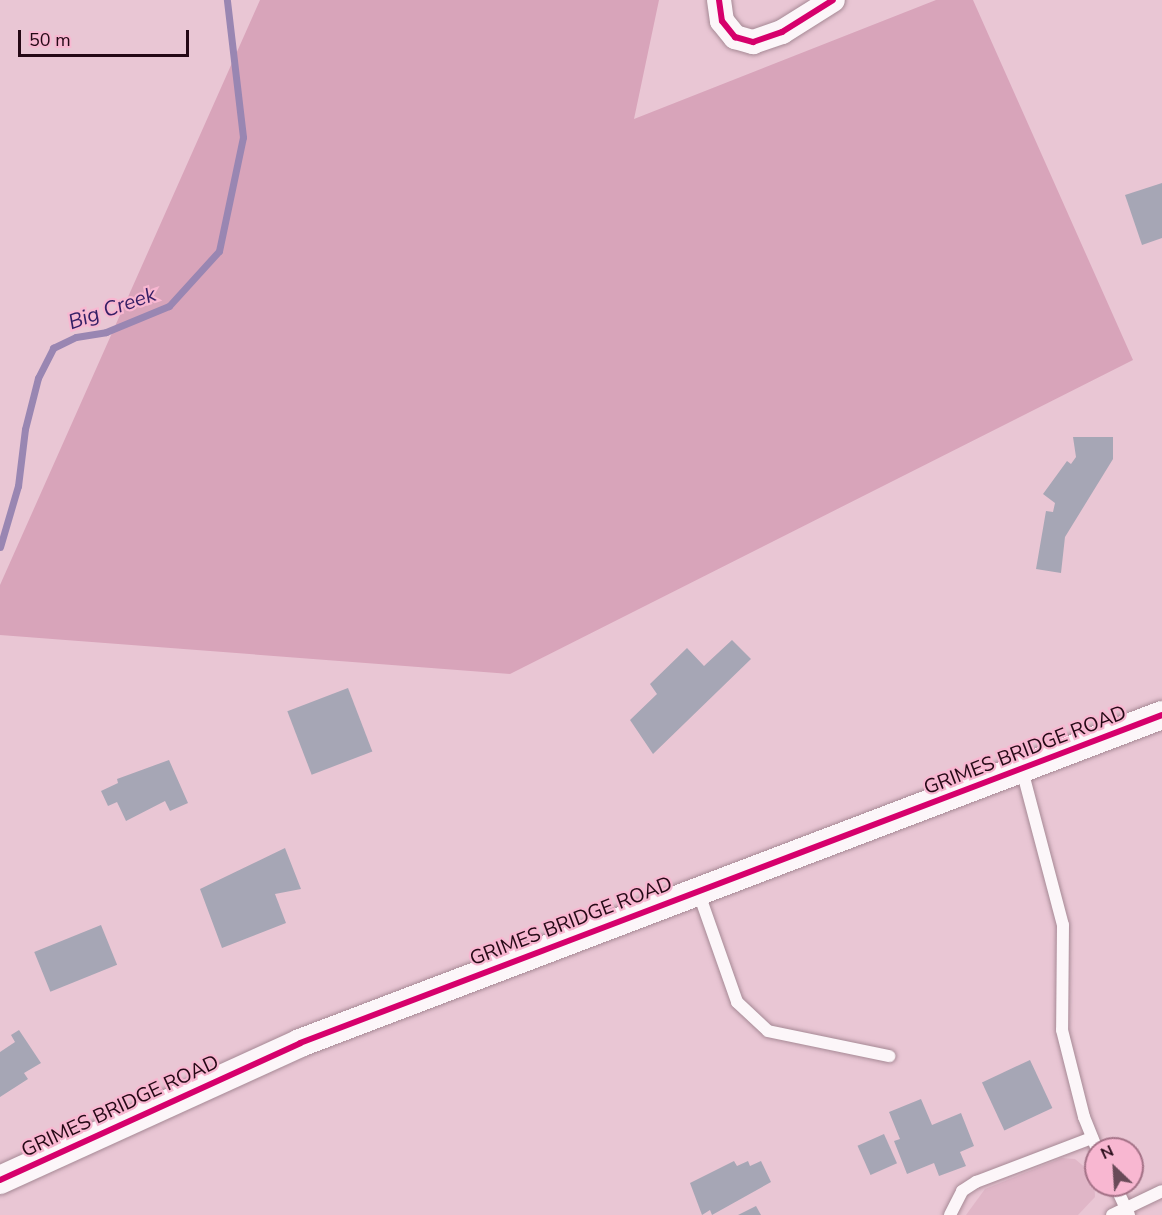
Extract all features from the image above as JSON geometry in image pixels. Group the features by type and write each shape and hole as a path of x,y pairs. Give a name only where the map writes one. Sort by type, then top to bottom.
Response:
{"street":[{"path":"719,0 722,21 735,37 753,42 782,32 830,1"},
{"name":"GRIMES BRIDGE ROAD","path":"0,1180 300,1043 1162,715"}],"lane":[{"path":"1022,770 1063,925 1062,1030 1092,1137"},
{"path":"698,891 737,1002 768,1031 889,1056"},
{"path":"950,1215 962,1191 976,1182 1084,1147"},
{"path":"1112,1215 1128,1212 1162,1191"},
{"path":"1121,1197 1128,1212"}],"shaded area":[{"path":"260,0 659,0 634,119 936,0 973,0 1133,360 510,674 0,635 0,585"},
{"path":"1062,1158 1075,1159 1084,1167 1084,1197 1095,1197 1078,1215 966,1215 985,1189"}],"building":[{"path":"1162,183 1162,238 1142,245 1125,195"},
{"path":"1073,437 1113,437 1113,459 1065,537 1061,573 1036,569 1046,511 1053,512 1055,503 1043,494 1067,461 1071,464 1076,457"},
{"path":"732,640 751,659 653,754 630,720 657,694 650,684 687,648 704,666"},
{"path":"348,688 372,751 312,775 287,711"},
{"path":"169,760 188,803 170,811 165,801 126,821 117,802 108,806 101,791 118,783 117,779"},
{"path":"285,848 301,889 275,894 286,923 222,948 200,889"},
{"path":"101,925 117,965 50,992 34,952"},
{"path":"19,1030 41,1063 24,1073 28,1079 0,1097 0,1052 15,1042 11,1035"},
{"path":"1030,1060 1052,1108 1004,1130 982,1082"},
{"path":"921,1099 932,1125 961,1113 974,1146 960,1152 966,1166 939,1176 934,1163 907,1174 894,1141 900,1139 889,1112"},
{"path":"884,1134 897,1163 871,1175 858,1146"},
{"path":"734,1161 737,1166 748,1161 750,1166 761,1161 771,1182 712,1215 710,1210 702,1215 690,1183"},
{"path":"756,1206 761,1215 738,1215"}],"waterway":[{"name":"Big Creek","path":"0,547 18,486 25,429 38,378 53,348 76,337 106,332 169,306 219,251 243,137 227,0"}],"cycle path":[{"path":"719,0 722,21 735,37 753,42 782,32 833,0"},
{"path":"0,1180 300,1043 1162,715"}]}
